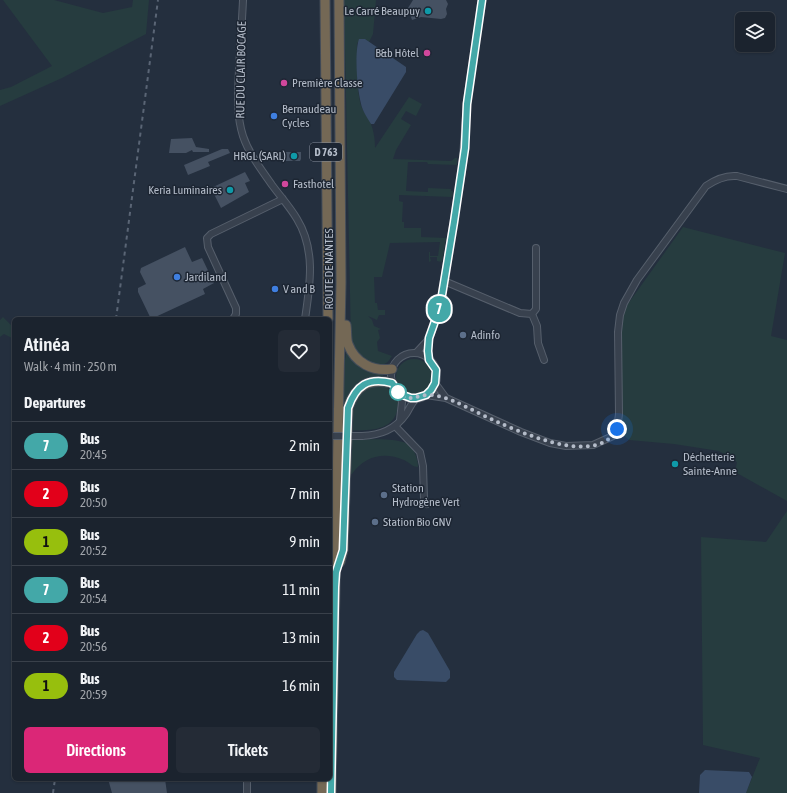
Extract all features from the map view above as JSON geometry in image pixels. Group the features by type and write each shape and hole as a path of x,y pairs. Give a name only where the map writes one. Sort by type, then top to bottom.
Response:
{"highway":[{"name":"ROUTE DE NANTES","path":"325,0 328,317"},
{"name":"ROUTE DE NANTES","path":"332,749 341,291 339,0"},
{"path":"341,291 347,302 348,343 355,356 364,364 375,370 392,369"},
{"path":"336,572 343,550 348,408 351,399 357,390 365,384 379,380 392,383"},
{"path":"322,781 322,793"},
{"name":"ROUTE DE NANTES","path":"331,781 331,793"}],"street":[{"name":"RUE DU CLAIR BOCAGE","path":"243,0 238,93 240,125 246,144 255,161 298,220 304,232 309,248 310,284 304,317"},
{"path":"429,360 429,338 440,307 462,170 466,141 467,104 482,0"},
{"path":"400,394 405,397 416,398 426,395 446,398 521,432 550,443 566,446 593,445 613,436 617,429 619,414 618,332 620,315 624,303 637,280 706,186 716,179 737,176 787,189"},
{"path":"234,317 236,308 208,247 207,238 211,234 283,199"},
{"path":"532,314 536,309 536,248"},
{"path":"444,281 520,313 532,314"},
{"path":"532,314 537,326 538,343 544,360"},
{"path":"416,353 429,338"},
{"path":"400,420 402,402 400,394 392,383 392,369 395,362 401,357 416,353 423,355 429,360 436,370 435,383 426,395"},
{"path":"435,383 446,398"},
{"path":"332,436 362,436 386,432 395,426 406,414 416,398"},
{"path":"395,426 420,452 423,466 424,499 427,504"},
{"path":"247,781 247,793"}],"green space":[{"path":"3,0 54,0 103,13 132,7 133,0 149,0 146,34 62,78 0,106 0,90 11,87 52,66"},
{"path":"344,0 376,0 373,34 369,42 365,39 357,43 357,73 360,102 372,127 375,148 409,97 422,104 416,116 406,111 401,119 411,125 396,150 393,159 451,161 457,158 457,165 408,162 406,191 428,192 428,188 451,189 451,191 453,191 452,197 399,195 399,201 403,202 402,222 404,222 404,228 421,228 421,237 446,238 442,262 437,261 437,257 430,257 431,261 429,262 429,252 430,256 438,256 440,242 390,243 382,277 374,277 375,303 377,303 378,310 385,310 385,315 379,315 377,320 368,316 372,320 374,326 381,329 378,330 380,338 377,342 378,351 392,356 388,362 383,365 370,363 361,358 355,353 351,341"},
{"path":"683,227 785,253 771,336 787,340 787,501 735,472 737,462 719,451 674,444 629,440 621,433 620,315"},
{"path":"3,317 12,326 12,338 4,334 0,337 0,320"},
{"path":"347,348 383,373 383,378 364,382 344,422 345,360"},
{"path":"418,359 427,364 431,370 431,384 427,390 418,395 410,395 401,390 397,384 396,373 401,364 407,360"},
{"path":"384,384 398,401 397,411 394,418 389,424 382,427 366,430 349,430 351,411 358,393 368,386"},
{"path":"385,439 406,443 413,450 418,467 397,457 382,456 368,459 352,474 350,474 349,440"},
{"path":"787,511 787,793 746,793 760,758 703,745 701,537 766,542"}],"water":[{"path":"359,39 365,39 406,67 406,72 374,124 371,124 365,114 359,95 356,64 357,45"},
{"path":"423,630 428,633 450,671 450,678 446,682 397,680 394,677 394,672 417,634"},
{"path":"705,770 749,772 752,777 746,793 699,793 700,775"}],"building":[{"name":"Le Carré Beaupuy","path":"413,0 446,0 448,4 446,9 447,14 445,18 441,19 421,17 412,20 408,8"},
{"path":"192,138 196,147 209,149 209,152 193,152 192,150 186,153 169,153 171,139"},
{"path":"222,149 228,149 230,153 208,162 210,166 188,175 184,165"},
{"name":"HRGL (SARL)","path":"286,152 301,152 300,161 286,161"},
{"name":"Keria Luminaires","path":"245,172 250,181 245,183 249,192 221,208 211,188"},
{"name":"Jardiland","path":"185,247 192,262 202,258 214,283 203,289 205,294 155,317 150,317 138,292 138,288 146,284 140,272 141,268"},
{"path":"109,781 165,781 167,793 112,793"}],"railway":[{"path":"116,317 158,0"},
{"path":"53,793 55,781"}],"bus line":[{"name":"7","path":"332,742 335,587 336,572 343,550 348,408 351,399 357,390 372,381 379,380 392,383 400,394 411,398 426,395 435,383 436,370 429,360 429,338 440,307 454,222 465,148 467,104 482,0"},
{"name":"7","path":"331,781 331,793"}],"place":[{"name":"Le Carré Beaupuy","path":"428,11"},
{"name":"B&b Hôtel","path":"427,53"},
{"name":"Première Classe","path":"284,83"},
{"name":"Bernaudeau Cycles","path":"274,116"},
{"name":"HRGL (SARL)","path":"294,156"},
{"name":"Fasthotel","path":"285,184"},
{"name":"Keria Luminaires","path":"230,190"},
{"name":"Jardiland","path":"177,277"},
{"name":"V and B","path":"275,289"},
{"name":"Adinfo","path":"463,335"},
{"name":"Déchetterie Sainte-Anne","path":"675,464"},
{"name":"Station Hydrogène Vert","path":"384,495"},
{"name":"Station Bio GNV","path":"375,522"}],"route":[{"path":"398,392 405,397 411,398 426,395 446,398 521,432 550,443 566,446 578,447 603,442 613,436 617,429"}]}
